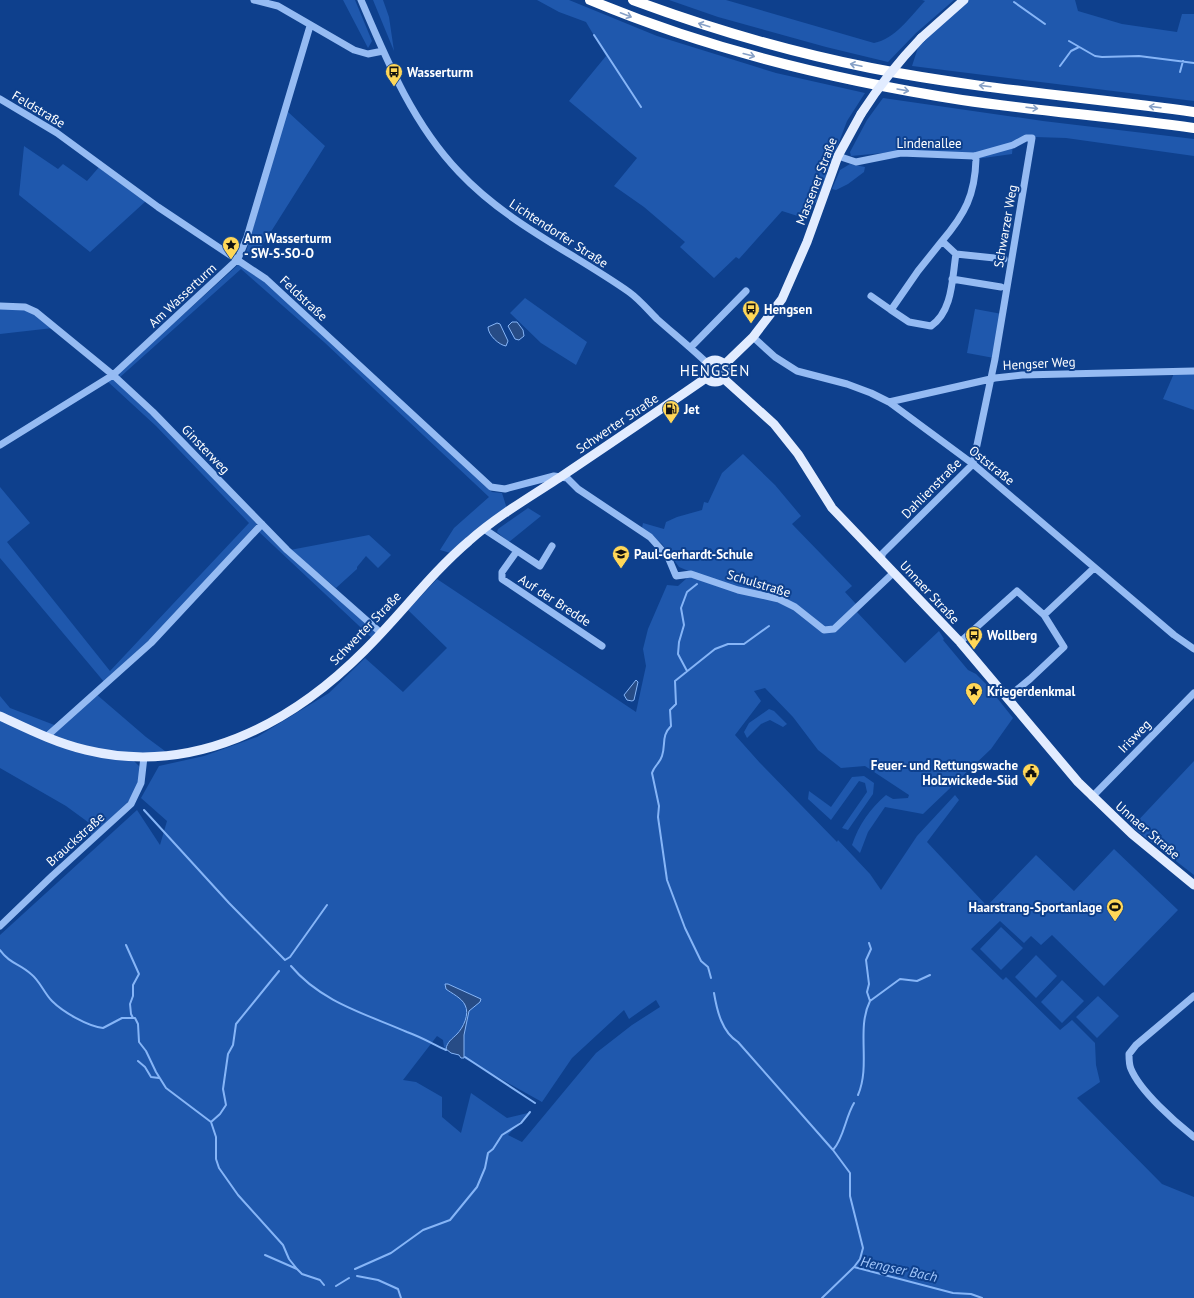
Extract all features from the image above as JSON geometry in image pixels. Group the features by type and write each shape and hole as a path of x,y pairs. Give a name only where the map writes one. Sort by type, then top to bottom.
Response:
{"highway":[{"path":"590,0 642,21 733,51 791,67 869,84 964,100 1194,128"},
{"path":"633,0 684,19 794,52 872,68 968,84 1194,112"}],"main road":[{"name":"Massener Straße","path":"724,365 753,337 777,307 794,276 838,156 861,114 877,89 898,62 921,38 964,0"},
{"path":"714,360 724,365 726,371 723,378 716,383 706,378 704,369 707,363 714,360"},
{"name":"Schwerter Straße","path":"0,716 46,737 88,750 109,754 144,757 170,755 206,749 256,731 283,716 326,685 361,654 432,576 484,528 706,378"},
{"name":"Unnaer Straße","path":"723,378 774,424 798,454 832,508 960,642 1092,797 1152,852 1194,885"}],"street":[{"path":"254,0 277,3 310,26 361,53 374,54 383,51"},
{"name":"Lichtendorfer Straße","path":"361,0 397,81 418,118 440,150 469,182 517,222 630,293 707,363"},
{"name":"Am Wasserturm","path":"0,445 113,375 238,259 247,237 310,26"},
{"name":"Feldstraße","path":"0,99 57,133 158,207 266,279 491,487 505,489 554,476 562,476"},
{"name":"Schwarzer Weg","path":"974,156 1013,144 1026,138 1032,138 990,379"},
{"name":"Lindenallee","path":"838,156 856,162 901,153 974,156"},
{"path":"891,310 918,271 961,218 969,202 974,186 976,165 974,156"},
{"path":"942,241 956,254 1004,259"},
{"path":"871,296 909,322 931,326 936,322 947,305 956,254"},
{"path":"952,279 1001,287"},
{"path":"691,347 746,291"},
{"name":"Ginsterweg","path":"0,306 25,307 36,312 113,375 153,412 287,550 381,633"},
{"name":"Oststraße","path":"753,337 775,357 797,371 847,384 889,402 973,464 1174,635 1194,649"},
{"name":"Hengser Weg","path":"889,402 990,379 1022,375 1194,371"},
{"name":"Dahlienstraße","path":"881,558 883,553 973,464 990,379"},
{"name":"Schulstraße","path":"562,476 567,478 578,489 650,537 668,557 676,576 691,574 738,590 779,599 795,607 824,630 834,629 890,576"},
{"path":"46,737 151,643 262,524"},
{"path":"484,528 540,566 552,546"},
{"name":"Auf der Bredde","path":"517,551 502,572 502,579 602,646"},
{"path":"1044,615 1094,568"},
{"path":"960,642 1017,591 1044,615 1064,647 1007,698"},
{"name":"Irisweg","path":"1092,797 1194,692"},
{"name":"Brauckstraße","path":"0,926 131,804 141,783 144,757"},
{"path":"1194,996 1136,1045 1129,1054 1130,1068 1136,1078 1177,1123 1194,1137"}],"shaded area":[{"path":"343,0 355,0 372,41 368,48"},
{"path":"373,0 383,0 389,17 394,51"},
{"path":"537,0 569,0 657,36 776,73 865,93 847,121 816,203 810,201 804,218 782,211 739,259 736,257 714,278 680,247 685,242 644,207 614,186 637,158 569,101 606,56 586,22 559,12"},
{"path":"669,0 726,0 874,43 889,37 902,26 925,1 922,0 954,0 916,33 888,62 826,47 718,17"},
{"path":"964,0 1075,0 1078,11 1122,24 1177,32 1182,14 1194,14 1194,101 912,66 921,38"},
{"path":"883,98 1043,121 1194,139 1194,156 1066,138 1035,137 1013,144 1012,154 976,159 904,151 851,156 850,152 867,120"},
{"path":"287,111 325,146 255,257 245,256"},
{"path":"24,146 58,169 63,164 87,181 100,166 146,201 90,252 19,195"},
{"path":"850,164 865,167 864,172 848,184 836,190 832,189 840,170"},
{"path":"239,264 265,281 492,492 502,493 508,512 454,554 440,550 454,528 489,497 324,342 241,269 119,378 120,372"},
{"path":"525,298 587,342 576,365 541,343 510,313"},
{"path":"0,308 26,309 53,328 0,334"},
{"path":"975,309 1002,314 994,358 967,353"},
{"path":"512,322 517,322 523,330 524,336 519,340 515,339 508,326"},
{"path":"497,323 500,324 508,341 506,346 500,344 494,339 488,330 488,327"},
{"path":"1175,371 1194,371 1194,410 1163,399"},
{"path":"113,378 151,412 257,524 149,642 105,683 0,558 0,487 30,523 7,542 110,671 249,523 156,426 106,380"},
{"path":"743,454 775,485 801,516 792,524 852,586 845,592 856,604 856,611 905,663 939,631 944,639 943,640 968,670 976,674 986,684 1013,718 991,749 923,814 885,807 868,832 860,853 852,845 858,830 870,811 886,795 893,799 908,798 909,795 865,766 841,768 818,750 793,717 765,688 754,691 761,701 735,735 760,763 837,842 838,840 870,874 881,890 917,836 955,795 959,800 927,842 987,906 1036,855 1074,891 1114,849 1178,910 1104,986 1052,935 1041,945 1031,936 1024,943 1000,921 971,949 1003,980 1006,977 1060,1030 1072,1020 1095,1043 1096,1065 1100,1082 1077,1098 1162,1184 1194,1197 1194,1298 0,1298 0,935 137,810 160,845 167,821 141,798 159,766 204,756 257,737 329,693 365,658 403,692 447,648 408,610 437,579 636,712 646,666 643,649 648,629 667,585 678,586 687,578 691,577 691,572 679,567 662,544 642,528 643,523 664,529 666,522 677,517 702,510 704,502 708,503 722,473","holes":["656,1000 660,1007 632,1025 596,1053 522,1142 508,1135 528,1113 507,1118 471,1093 461,1133 442,1117 442,1097 416,1082 403,1080 437,1036 443,1040 444,1047 542,1102 572,1058 624,1010 629,1019"]},
{"path":"528,508 541,516 509,542 497,532 498,529"},
{"path":"261,529 265,530 378,632 373,639 258,531"},
{"path":"369,535 391,555 378,568 366,556 357,569 336,588 290,550"},
{"path":"636,680 638,682 634,700 627,700 624,695"},
{"path":"96,694 146,737 169,754 150,755 88,749 49,736"},
{"path":"0,696 10,708 57,726 47,735 0,714"},
{"path":"769,709 774,711 787,724 783,727 770,720 761,724 747,738 744,732 749,723"},
{"path":"0,719 46,739 133,760 140,767 139,780 133,797 91,837 92,825 66,806 0,768"},
{"path":"1194,761 1194,875 1132,827"},
{"path":"864,776 874,783 873,794 848,830 842,828 867,792 865,783 859,781 831,820 808,799 809,791 831,807 852,777"},
{"path":"1001,927 1023,948 1001,970 980,949"},
{"path":"1036,955 1057,976 1036,998 1015,977"},
{"path":"1062,980 1084,1001 1062,1023 1041,1002"},
{"path":"445,984 481,999 480,1002 469,1011 464,1035 464,1058 451,1053 446,1049 449,1042 457,1034 465,1021 467,1012 464,1002 446,989"},
{"path":"1098,996 1119,1016 1097,1038 1076,1017"}],"waterway":[{"path":"1014,2 1045,24"},
{"path":"594,35 641,107"},
{"path":"1069,41 1095,56 1139,56 1194,63"},
{"path":"1060,66 1071,51 1079,47"},
{"path":"1180,72 1183,61"},
{"path":"687,671 678,654 679,642 684,625 681,608 687,592 697,584"},
{"path":"711,978 708,967 701,961 685,928 667,880 658,817 659,806 652,773 661,758 666,733 671,726 670,710 676,704 675,681 715,649 728,644 744,644 769,626"},
{"path":"144,810 229,903 285,960 290,957 327,905"},
{"path":"858,1095 862,1083 863,1072 864,1023 870,1001 867,992 869,984 866,960 871,949 869,943"},
{"path":"126,945 139,974 133,985 133,996 130,1004 133,1018"},
{"path":"0,950 11,961 27,970 49,998 69,1014 97,1027 103,1028 122,1018 135,1018 138,1024 139,1042 146,1051 166,1088 211,1122 216,1137 216,1159 219,1168 238,1195 283,1245 289,1259 297,1269 302,1274 320,1280 324,1285"},
{"path":"291,966 316,989 330,998 360,1013 417,1036 446,1050"},
{"path":"211,1122 220,1114 226,1105 223,1089 228,1054 233,1045 236,1024 279,971"},
{"path":"870,1001 900,979 917,981 930,975"},
{"path":"714,993 721,1020 728,1033 738,1042 833,1150 850,1173 850,1196 863,1248 860,1259 854,1267"},
{"path":"465,1057 535,1103"},
{"path":"138,1061 145,1067 151,1077 159,1078"},
{"path":"833,1150 840,1140 848,1115 854,1103"},
{"path":"355,1269 391,1253 423,1230 450,1220 477,1187 485,1168 488,1153 493,1149 502,1135 521,1123 530,1112"},
{"path":"265,1255 297,1269"},
{"name":"Hengser Bach","path":"822,1298 854,1267 953,1293 971,1294 982,1298"},
{"path":"357,1276 378,1280 398,1289 401,1298"},
{"path":"336,1286 349,1278"}],"place":[{"name":"Wasserturm","path":"394,87"},
{"name":"Am Wasserturm - SW-S-SO-O","path":"231,260"},
{"name":"Hengsen","path":"751,324"},
{"name":"Jet","path":"671,424"},
{"name":"Paul-Gerhardt-Schule","path":"621,569"},
{"name":"Wollberg","path":"974,650"},
{"name":"Kriegerdenkmal","path":"974,706"},
{"name":"Feuer- und Rettungswache Holzwickede-Süd","path":"1031,787"},
{"name":"Haarstrang-Sportanlage","path":"1115,922"}],"district":[{"name":"HENGSEN","path":"715,371"}]}
